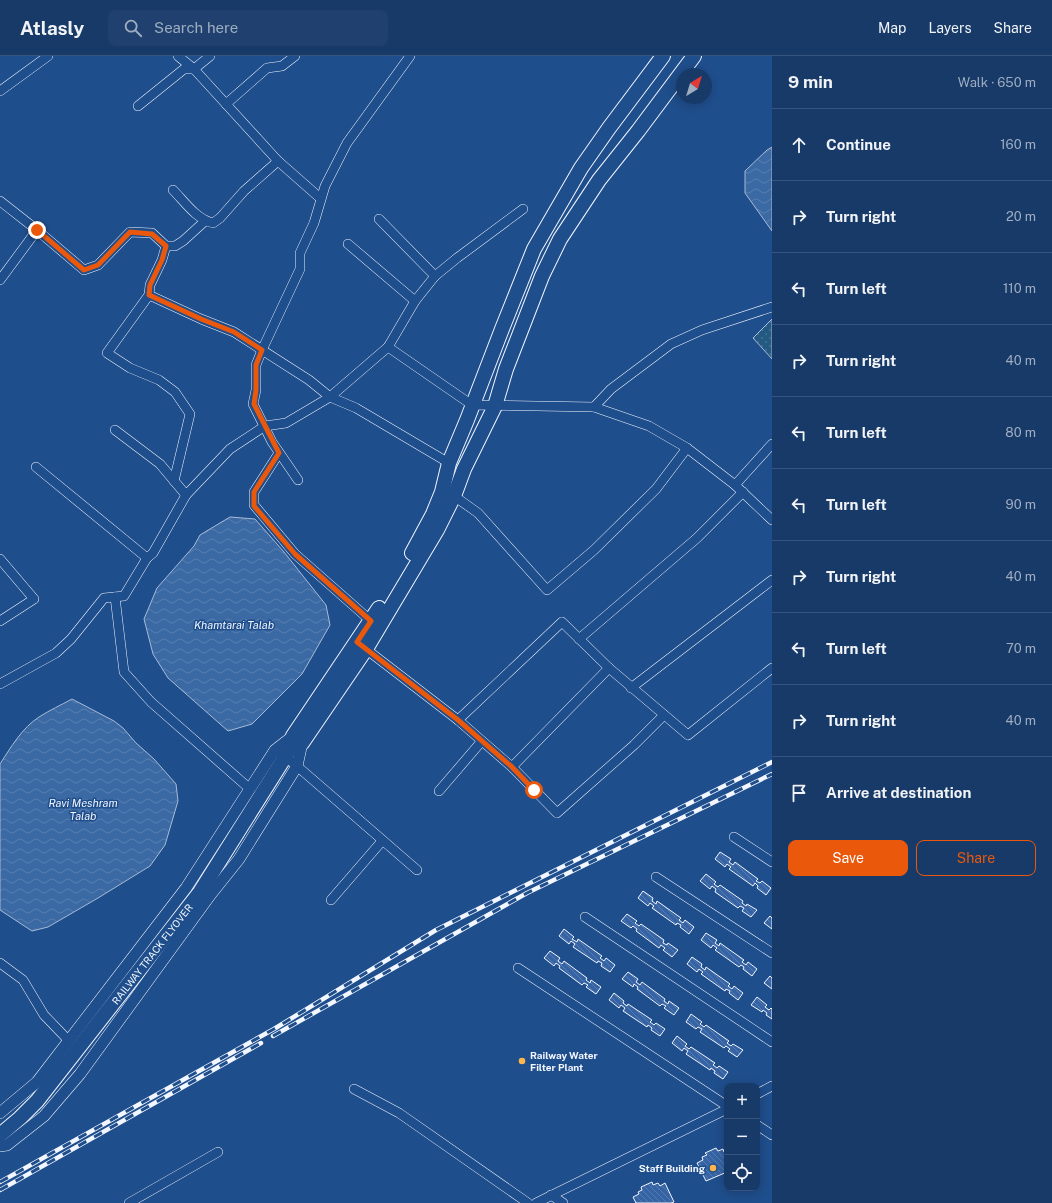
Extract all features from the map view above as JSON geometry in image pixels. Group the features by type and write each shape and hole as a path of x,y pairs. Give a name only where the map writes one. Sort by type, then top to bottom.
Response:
{"main road":[{"path":"361,645 437,530 448,494 449,462 534,249 581,168 663,56"},
{"path":"361,645 371,621 413,551 433,514 464,469 495,406 506,369 517,340 542,276 560,239 599,180 694,56"},
{"name":"RAILWAY TRACK FLYOVER","path":"0,1135 38,1101 200,892 289,747 361,645"}],"street":[{"path":"2,87 48,56"},
{"path":"178,56 194,69 278,161 320,198"},
{"path":"138,106 184,69 194,69 210,56"},
{"path":"226,104 267,68 282,66 295,56"},
{"path":"298,480 272,442 254,404 256,390 256,365 300,269 300,253 314,223 320,198 346,143 410,56"},
{"path":"173,190 199,217 205,221 213,223 220,218 244,192 278,161"},
{"path":"0,201 84,270 98,265 130,232 152,234 166,246 175,246 183,241 205,221"},
{"path":"0,684 56,653 71,639 104,598 124,596 147,558 153,553 186,495 230,449 265,426 286,423 330,397 388,346 415,301 435,276 523,209"},
{"path":"379,219 435,276"},
{"path":"0,280 37,230"},
{"path":"348,244 415,301"},
{"path":"166,246 162,260 150,285 149,295 107,353 130,368 159,380 175,392 190,414 174,481"},
{"path":"149,295 201,319 234,332 309,380 330,397 356,408 449,462"},
{"path":"594,407 611,389 671,344 702,330 772,307"},
{"path":"388,346 472,405 594,407 649,426 687,448 735,485 772,520"},
{"path":"115,430 160,464 186,495"},
{"path":"735,485 772,444"},
{"path":"448,494 478,513 547,590 594,550 656,489 687,448"},
{"path":"279,453 254,492 254,506 295,554 371,621"},
{"path":"36,467 147,558"},
{"path":"579,639 697,538 743,492"},
{"path":"0,559 34,598 0,621"},
{"path":"631,688 772,580"},
{"path":"115,597 124,672 151,702 250,789"},
{"path":"458,720 562,622 631,688 688,735 772,668"},
{"path":"361,645 458,720 481,742 512,767 557,814 664,716"},
{"path":"512,767 609,668"},
{"path":"438,792 481,742"},
{"path":"0,1113 37,1082 186,888 250,789 289,747"},
{"path":"289,747 298,766 417,870"},
{"path":"289,747 298,766"},
{"path":"0,1146 7,1145 44,1116 80,1074 211,894 239,859 298,766"},
{"path":"734,837 772,862"},
{"path":"332,900 382,841"},
{"path":"656,877 772,953"},
{"path":"585,917 772,1042"},
{"path":"0,963 23,980 44,1014 69,1041"},
{"path":"518,968 724,1104"},
{"path":"760,1092 772,1086"},
{"path":"354,1089 399,1113 528,1203"},
{"path":"536,1203 724,1110"},
{"path":"760,1128 772,1135"},
{"path":"129,1203 218,1152"},
{"path":"551,1195 562,1203"}],"shaded area":[{"path":"772,319 772,359 753,338"}],"water":[{"path":"772,147 772,231 745,193 745,171"},
{"name":"Khamtarai Talab","path":"230,517 255,519 284,552 326,605 330,625 302,674 252,724 228,731 168,678 153,654 144,619 157,588 194,546 200,535"},
{"name":"Ravi Meshram Talab","path":"72,699 114,721 123,728 136,743 154,759 176,784 178,801 165,845 150,866 48,927 32,931 0,910 0,764 17,738 33,721"}],"building":[{"path":"720,852 731,859 729,862 733,865 735,862 758,879 756,881 760,883 762,881 771,888 766,895 757,888 758,886 755,883 753,886 729,869 731,867 727,864 725,867 715,859"},
{"path":"706,874 716,882 714,884 718,887 720,885 743,901 742,903 746,906 747,904 757,910 751,917 742,911 744,908 740,906 738,908 715,892 716,889 712,886 710,889 700,881"},
{"path":"643,891 653,898 652,901 656,904 657,901 681,918 679,920 683,923 685,920 694,927 689,934 680,927 681,925 677,923 676,925 652,908 654,906 650,903 648,906 638,898"},
{"path":"627,914 637,921 635,923 639,926 641,924 664,940 663,943 667,945 668,943 678,950 672,957 663,950 665,948 661,945 659,948 636,931 637,929 633,926 631,928 621,921"},
{"path":"770,916 772,918 772,929 764,923"},
{"path":"564,929 574,937 572,939 577,942 578,939 602,956 600,958 604,961 606,958 615,965 610,972 601,966 602,963 598,961 597,963 573,947 575,944 571,941 569,944 559,936"},
{"path":"706,933 717,940 715,943 719,946 720,943 744,960 742,962 746,965 748,962 757,969 752,976 743,969 744,967 741,965 739,967 715,950 717,948 713,945 711,948 701,940"},
{"path":"550,951 560,958 558,961 562,964 564,961 587,978 586,980 590,983 591,980 601,987 596,994 586,987 588,985 584,983 582,985 559,968 560,966 556,963 554,966 544,958"},
{"path":"692,957 702,964 701,967 705,970 706,967 730,984 728,986 732,989 734,986 743,993 738,1000 729,993 730,991 726,989 725,991 701,974 703,972 699,969 697,972 687,964"},
{"path":"628,972 638,979 636,982 640,985 642,982 665,999 664,1001 668,1004 669,1001 679,1008 674,1015 664,1008 666,1006 662,1004 660,1006 637,989 638,987 634,984 633,987 622,979"},
{"path":"770,976 772,978 772,989 764,983"},
{"path":"614,993 624,1001 623,1003 627,1006 628,1004 652,1020 650,1022 654,1025 656,1023 665,1029 660,1036 651,1030 652,1028 648,1025 647,1027 623,1011 625,1008 621,1005 619,1008 609,1000"},
{"path":"757,997 767,1005 765,1007 769,1010 771,1008 772,1009 772,1019 766,1015 767,1013 763,1010 762,1012 751,1005"},
{"path":"691,1014 702,1022 700,1024 704,1027 706,1025 729,1041 727,1043 731,1046 733,1044 743,1050 737,1057 728,1051 730,1049 726,1046 724,1048 700,1032 702,1029 698,1027 696,1029 686,1022"},
{"path":"677,1036 687,1044 685,1046 689,1049 691,1047 715,1063 713,1065 717,1068 719,1066 728,1072 723,1079 714,1073 715,1071 711,1068 710,1070 686,1054 688,1051 684,1048 682,1051 672,1043"},
{"name":"Staff Building","path":"716,1148 718,1151 723,1149 724,1152 724,1173 706,1181 697,1163 703,1160 702,1157 707,1155 705,1153"},
{"name":"Staff Building","path":"652,1182 653,1185 658,1183 660,1186 665,1183 674,1202 636,1203 633,1197 639,1194 638,1192 642,1190 641,1187"}],"railway":[{"path":"0,1182 274,1029 436,930 772,762"},
{"path":"273,1036 527,893 772,774"},
{"path":"0,1190 261,1043"}],"place":[{"name":"Railway Water Filter Plant","path":"522,1061"},
{"name":"Staff Building","path":"713,1168"}],"route":[{"path":"37,230 84,270 98,265 130,232 152,234 166,246 162,260 150,285 149,295 201,319 234,332 262,350 256,365 256,390 254,404 272,442 279,453 254,492 254,506 295,554 371,621 357,642 458,720 481,742 512,767 534,790"}]}
